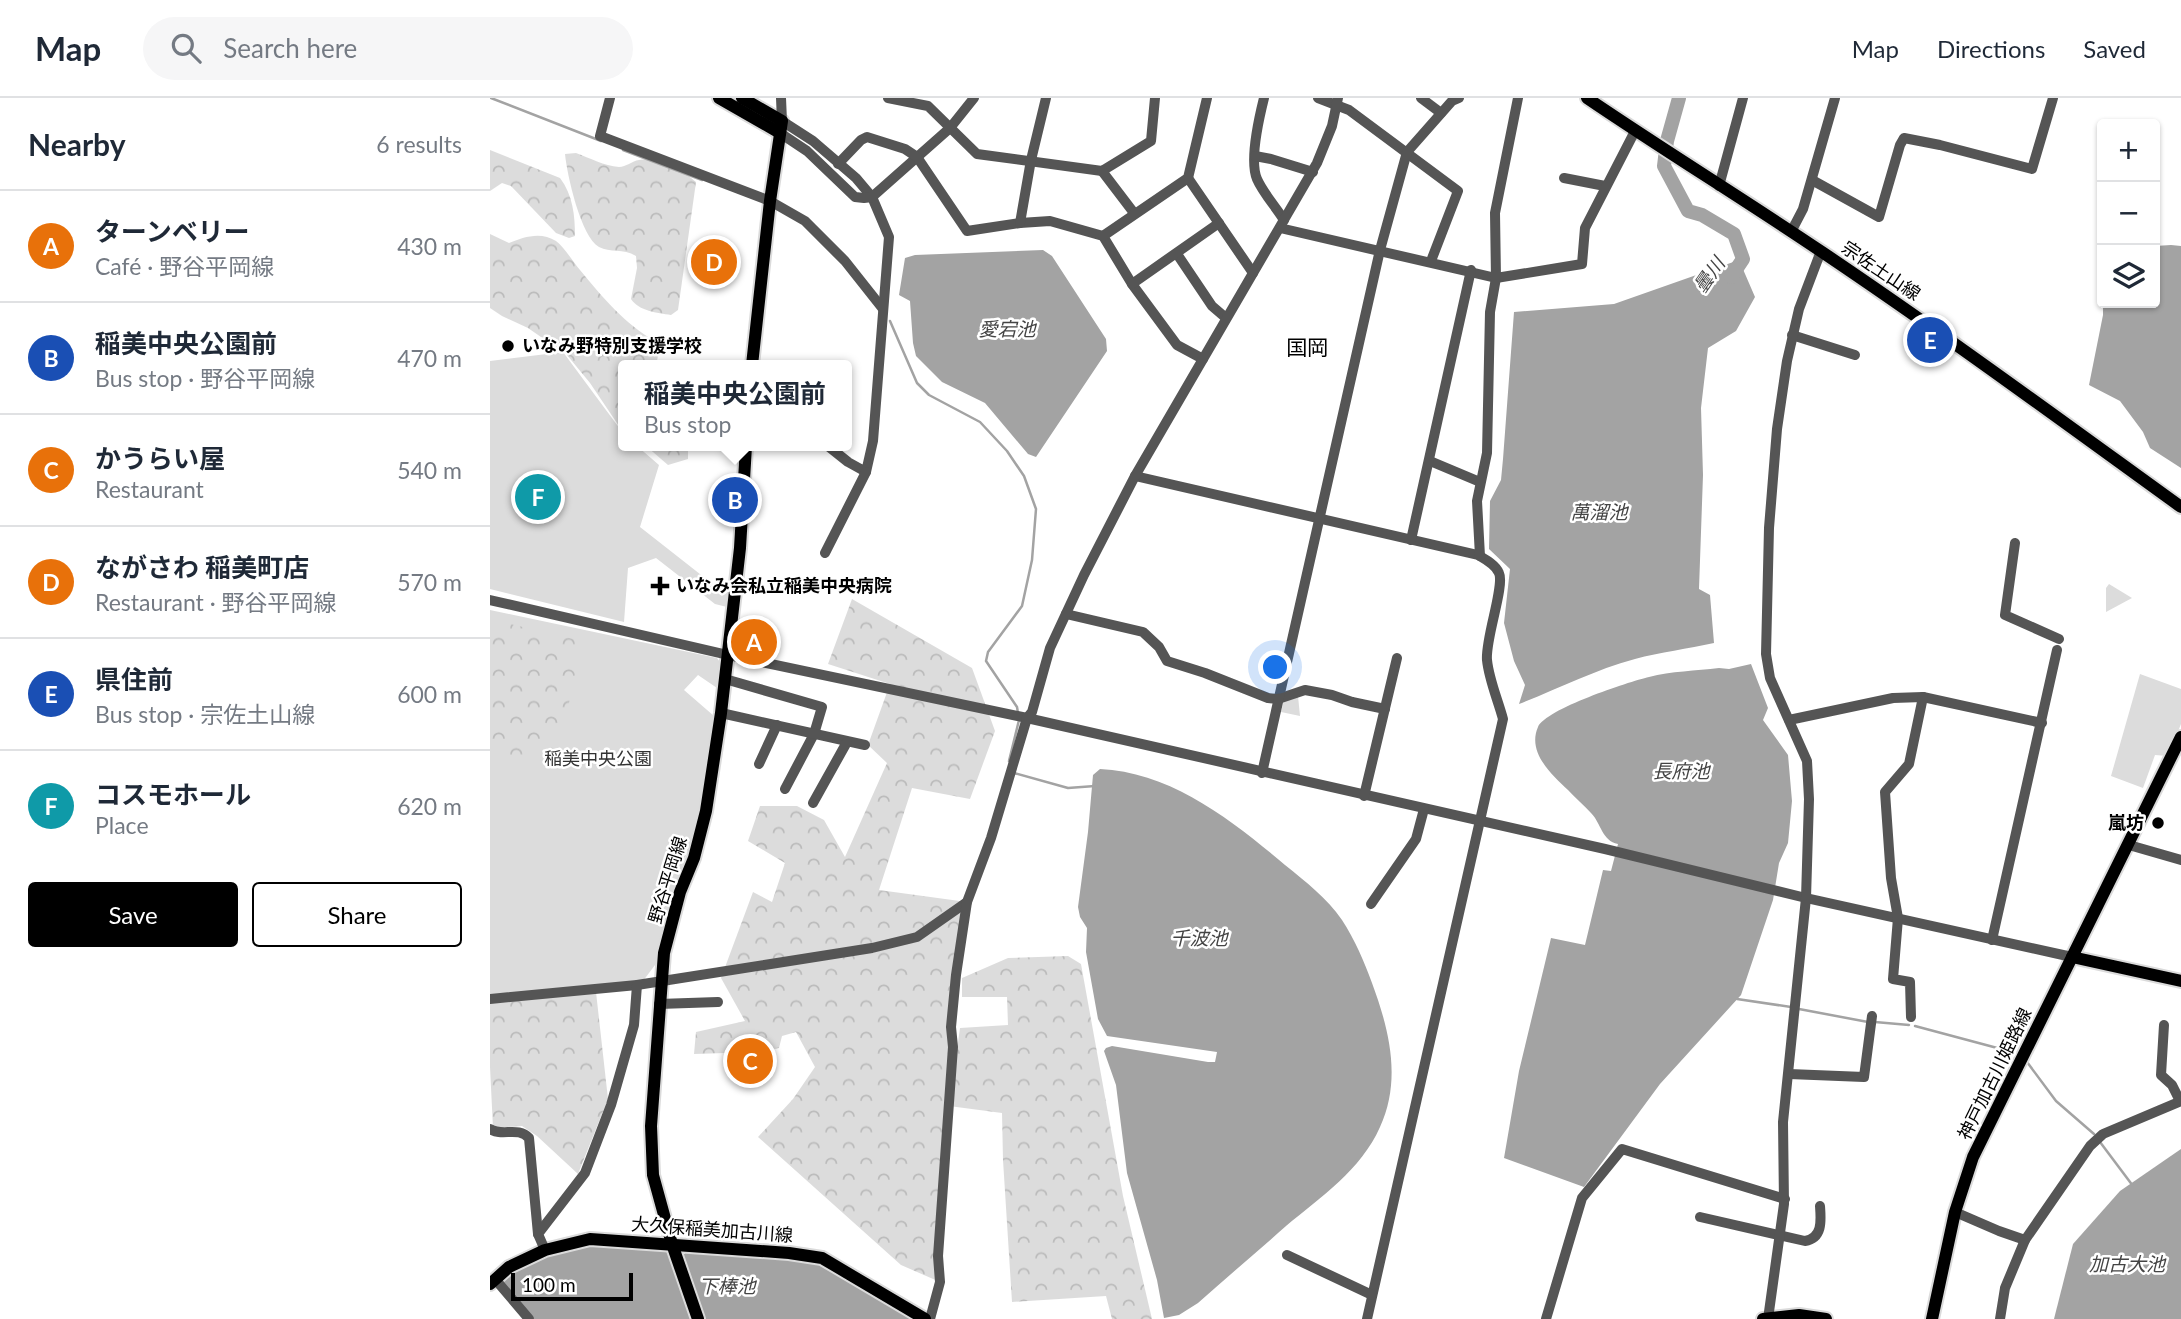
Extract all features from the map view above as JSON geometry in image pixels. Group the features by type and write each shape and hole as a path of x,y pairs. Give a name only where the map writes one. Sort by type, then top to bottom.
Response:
{"main road":[{"path":"719,98 781,127"},
{"path":"742,98 781,127"},
{"name":"宗佐土山線","path":"1587,98 1821,251 1987,365 2181,507"},
{"path":"753,360 781,127"},
{"name":"野谷平岡線","path":"698,1319 672,1244 653,1175 651,1126 664,953 706,811 721,713 740,548 746,451"},
{"path":"2181,737 2072,957 2181,981"},
{"name":"神戸加古川姫路線","path":"1932,1319 1955,1212 1973,1157 2072,957"},
{"name":"大久保稲美加古川線","path":"493,1282 509,1267 545,1250 590,1239 789,1253 822,1258 925,1319"},
{"path":"1767,1318 1826,1319"}],"street":[{"path":"610,98 600,136 770,201 805,221 824,238 883,309"},
{"path":"781,98 781,127 855,197 864,198 872,197 950,128 974,98"},
{"path":"888,98 929,102 950,128 977,154 1102,170 1151,141 1155,98"},
{"path":"1020,222 1046,98"},
{"path":"1103,236 1188,177 1207,98"},
{"path":"1264,98 1257,126 1256,178 1282,224 1496,278 1582,264 1585,228 1635,131"},
{"path":"1318,98 1338,102 1458,191 1431,261"},
{"path":"1421,98 1441,113"},
{"path":"1262,773 1380,250 1408,152 1452,101 1459,98"},
{"path":"1480,556 1477,500 1488,453 1490,312 1496,278 1495,213 1518,98"},
{"path":"1719,186 1743,98"},
{"path":"1790,232 1803,209 1835,98"},
{"path":"1812,180 1879,217 1904,138 2032,169 2053,98"},
{"path":"930,1319 940,1282 938,1256 953,1047 951,1027 960,941 967,902 991,838 1050,648 1135,476 1313,172 1325,147 1338,102"},
{"path":"781,127 813,141 856,178 872,197 889,237 873,441 866,472 825,553"},
{"path":"838,164 867,137 905,149 917,157 967,231 1020,222 1050,221 1103,236 1132,285 1177,345 1203,359"},
{"path":"1255,156 1313,172"},
{"path":"1102,170 1134,213"},
{"path":"1188,177 1253,273"},
{"path":"1564,178 1605,186"},
{"path":"1132,285 1219,223"},
{"path":"1767,1318 1781,1236 1784,1199 1783,1122 1806,898 1808,799 1807,761 1770,678 1765,633 1769,528 1777,429 1792,335 1821,251"},
{"path":"1177,254 1212,306 1226,318"},
{"path":"1411,540 1471,270"},
{"path":"1792,335 1855,355"},
{"path":"834,451 866,472"},
{"path":"1430,461 1480,482"},
{"path":"1135,476 1480,556 1493,564 1499,573 1500,585 1489,634 1487,660 1503,719 1367,1319"},
{"path":"2015,543 2005,615 2059,639"},
{"path":"490,600 728,655 1027,718 2072,957"},
{"path":"1066,614 1143,632 1159,647 1167,661 1268,698 1278,699 1305,690 1385,709"},
{"path":"1992,940 2057,650"},
{"path":"1364,796 1397,658"},
{"path":"725,679 822,707 814,734 785,789"},
{"path":"1789,720 1893,698 1923,697 2042,723"},
{"path":"1911,1017 1910,982 1894,979 1898,918 1891,878 1885,792 1909,764 1923,697"},
{"path":"721,713 865,745"},
{"path":"759,764 777,725"},
{"path":"813,803 847,742"},
{"path":"1371,904 1416,839 1424,809"},
{"path":"2129,845 2181,860"},
{"path":"490,999 637,985 828,955 917,937 967,902"},
{"path":"538,1234 585,1173 611,1105 634,1025 637,985"},
{"path":"659,1004 718,1002"},
{"path":"1789,1074 1864,1077 1872,1016"},
{"path":"2000,1319 2005,1288 2025,1240 2057,1195 2061,1184 2090,1146 2103,1134 2181,1101 2172,1085 2161,1075 2164,1025"},
{"path":"490,1129 494,1132 520,1132 529,1138 538,1234 545,1250"},
{"path":"1546,1319 1582,1198 1622,1149 1784,1199"},
{"path":"1700,1217 1805,1241 1818,1233 1821,1221 1820,1206"},
{"path":"1955,1212 2025,1240"},
{"path":"1287,1255 1372,1295"},
{"path":"493,1282 529,1319"}],"green space":[{"path":"490,150 560,178 568,191 572,206 575,236 569,238 556,233 511,186 502,183 490,191"},
{"path":"576,153 619,167 639,160 654,160 677,169 696,182 678,310 671,315 643,309 634,303 631,299 637,268 636,256 599,247 586,231 572,190 565,154"},
{"path":"490,234 509,243 526,237 544,236 563,247 577,267 615,309 634,327 655,341 657,360 618,360 618,425 567,355 528,328 490,308"},
{"path":"563,352 618,426 618,451 643,451 659,465 640,527 719,589 729,590 727,607 715,604 656,558 628,568 624,622 490,589 490,361"},
{"path":"652,451 688,451 688,459 668,465"},
{"path":"2109,584 2132,598 2106,612 2106,588"},
{"path":"852,599 972,668 995,731 970,799 912,788 879,890 967,902 955,990 950,1099 960,1028 1008,1025 1007,997 962,997 962,978 1008,958 1068,956 1081,964 1123,1196 1152,1319 1112,1319 1106,1296 1012,1302 1002,1113 949,1106 940,1282 901,1265 758,1137 793,1099 815,1067 796,1032 782,1036 779,1048 757,1052 694,1054 696,1032 745,1021 721,978 753,892 772,902 785,863 748,841 760,806 797,806 824,820 845,857 887,763 868,745 890,684 828,664"},
{"name":"稲美中央公園","path":"490,610 717,658 722,665 717,688 698,675 684,690 714,716 699,817 670,903 658,961 643,981 490,995"},
{"path":"498,621 582,641 556,765 490,753 490,646"},
{"path":"2140,674 2181,689 2181,724 2168,756 2155,755 2143,788 2111,776"},
{"path":"1298,696 1300,716 1281,712 1284,700"},
{"path":"596,992 608,1099 578,1174 537,1136 522,1126 493,1128 490,1003"}],"water":[{"path":"2160,246 2181,246 2181,468 2150,448 2143,432 2120,401 2089,385 2103,308 2160,308"},
{"name":"愛宕池","path":"1043,250 1052,256 1106,339 1107,351 1036,457 1028,454 985,403 942,382 916,356 910,301 899,295 905,258 915,255"},
{"name":"萬溜池","path":"1739,260 1755,297 1736,331 1708,348 1701,408 1703,475 1699,589 1710,595 1714,643 1620,663 1519,704 1525,685 1514,661 1504,623 1510,569 1489,549 1490,501 1501,480 1514,312 1614,304"},
{"name":"長府池","path":"1751,664 1768,708 1763,720 1788,755 1792,801 1788,843 1779,863 1773,900 1741,995 1660,1084 1584,1187 1504,1158 1519,1071 1551,938 1585,945 1603,870 1611,871 1618,844 1605,836 1591,813 1543,762 1536,745 1538,727 1556,712 1571,705 1639,680 1666,673 1729,669"},
{"name":"千波池","path":"1100,769 1152,779 1200,802 1244,832 1323,897 1342,920 1362,959 1384,1018 1391,1054 1392,1072 1387,1109 1372,1142 1351,1170 1198,1303 1179,1315 1164,1318 1157,1280 1127,1173 1116,1085 1104,1051 1112,1046 1208,1062 1215,1062 1217,1052 1107,1036 1098,1019 1086,952 1087,928 1080,917 1078,907 1093,775"},
{"name":"加古大池","path":"2181,1149 2181,1319 2054,1319 2073,1244 2120,1191"},
{"path":"597,1242 666,1249 691,1319 534,1319 502,1281 535,1260"},
{"name":"下棒池","path":"689,1250 813,1262 914,1319 703,1319 683,1255"}],"waterway":[{"path":"491,98 601,141"},
{"name":"曇川","path":"1679,98 1667,141 1664,166 1688,211 1702,215 1734,234 1743,259 1731,277"},
{"path":"623,150 702,180"},
{"path":"890,321 917,383 929,395 980,422 1007,451 1024,476 1036,509 1032,560 1022,606 988,652 986,661 1017,707 1018,713"},
{"path":"1009,761 1019,720"},
{"path":"1014,773 1068,788 1095,786"},
{"path":"1737,999 1791,1007"},
{"path":"1799,1009 1868,1022"},
{"path":"1875,1022 1909,1025"},
{"path":"1915,1026 2016,1053"},
{"path":"2027,1062 2056,1101 2094,1134"},
{"path":"2100,1142 2133,1186"}],"place":[{"name":"ながさわ 稲美町店","path":"714,262"},
{"name":"県住前","path":"1930,340"},
{"name":"いなみ野特別支援学校","path":"508,346"},
{"name":"コスモホール","path":"538,497"},
{"name":"稲美中央公園前","path":"735,500"},
{"name":"いなみ会私立稲美中央病院","path":"660,586"},
{"name":"ターンベリー","path":"754,642"},
{"name":"嵐坊","path":"2158,823"},
{"name":"かうらい屋","path":"750,1061"}],"district":[{"name":"国岡","path":"1307,348"}]}
